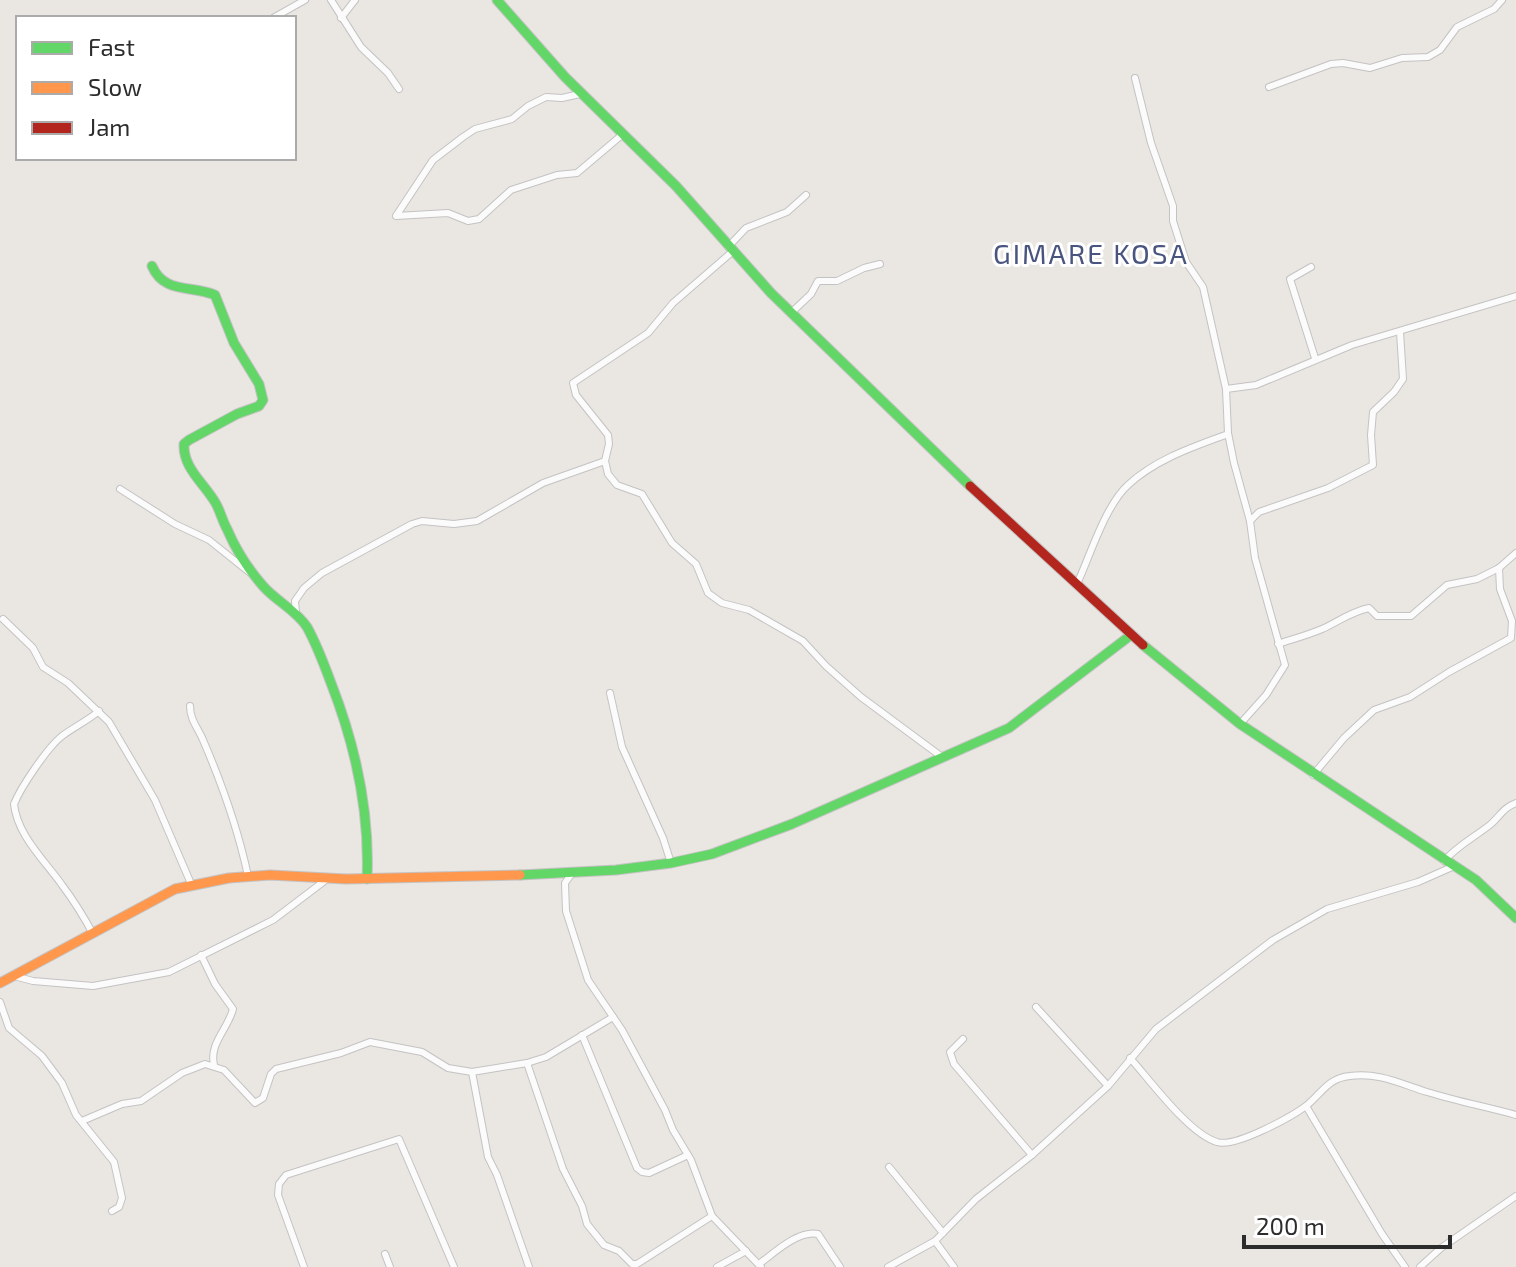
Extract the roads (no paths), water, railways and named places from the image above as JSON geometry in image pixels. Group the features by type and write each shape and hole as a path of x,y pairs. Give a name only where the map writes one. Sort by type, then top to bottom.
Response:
{"street":[{"path":"277,16 305,0"},
{"path":"331,0 361,47 388,73 399,89"},
{"path":"341,18 355,0"},
{"path":"497,0 580,94 676,186 730,250 791,313 954,471 1131,635 1240,724 1476,880 1516,918"},
{"path":"1269,87 1331,64 1370,68 1402,58 1428,57 1440,50 1461,24 1494,9 1502,0"},
{"path":"1135,78 1158,165 1173,206 1173,221 1186,262 1203,287 1226,389 1228,434 1250,521 1255,558 1285,668 1240,724"},
{"path":"580,94 562,98 546,97 512,119 475,129 433,160 396,216 448,213 468,221 479,219 511,190 557,175 577,173 623,134"},
{"path":"806,195 787,212 746,228 730,250 673,303 648,333 573,383 576,395 608,435 605,461 611,479 617,485 642,494 672,543 696,564 708,593 722,603 749,610 803,641 861,697 942,757"},
{"path":"791,313 811,294 819,280 837,281 880,264"},
{"path":"152,266 157,280 174,289 200,288 215,295 234,343 246,359 262,392 263,400 259,406 237,414 189,440 183,450 191,468 216,502 227,531 252,573 272,597 296,612 325,667 356,755 369,826 367,879"},
{"path":"1311,267 1290,279 1315,358"},
{"path":"1226,389 1256,385 1352,345 1516,296"},
{"path":"1250,521 1259,512 1328,488 1373,465 1373,412 1403,379 1400,332"},
{"path":"1077,584 1108,513 1127,485 1151,467 1228,434"},
{"path":"296,612 295,601 304,588 322,573 378,541 422,521 454,524 477,521 543,483 605,461"},
{"path":"120,489 175,524 209,540 252,573"},
{"path":"1278,644 1324,628 1338,618 1359,610 1369,608 1377,616 1411,616 1447,585 1477,579 1499,568 1516,553"},
{"path":"1313,775 1344,738 1374,710 1410,697 1511,638 1513,631 1500,589 1499,568"},
{"path":"3,619 33,648 43,667 68,683 109,722 149,790 192,886"},
{"path":"0,983 175,889 248,876 475,878 616,870 712,854 792,824 1009,728 1131,635"},
{"path":"610,693 622,747 671,863"},
{"path":"190,706 195,726 234,819 248,876"},
{"path":"93,934 28,839 15,814 14,804 47,749 99,711"},
{"path":"888,1267 935,1241 976,1199 1032,1155 1108,1086 1156,1029 1195,997 1300,923 1327,909 1418,882 1448,864 1454,849 1494,821 1503,809 1516,803"},
{"path":"557,872 565,883 569,923 588,980 613,1017 688,1155 712,1216 760,1266 785,1245 804,1234 813,1233 822,1240 840,1267"},
{"path":"565,883 573,872"},
{"path":"14,976 33,981 99,986 169,972 273,920 327,879"},
{"path":"201,955 211,977 233,1009 217,1039 211,1063"},
{"path":"0,1002 9,1028 42,1056 62,1083 76,1115 116,1167 122,1198 119,1207 112,1211"},
{"path":"1036,1007 1108,1086"},
{"path":"211,1063 229,1074 255,1103 263,1098 271,1074 276,1069 341,1053 368,1042 422,1052 448,1068 472,1072 527,1063 556,1052 613,1017"},
{"path":"582,1035 637,1168 649,1173 688,1155"},
{"path":"963,1039 950,1052 951,1058 1032,1155"},
{"path":"1130,1058 1179,1114 1218,1143 1229,1143 1260,1131 1306,1106 1332,1081 1348,1076 1370,1075 1516,1115"},
{"path":"82,1121 122,1104 141,1101 182,1073 211,1063"},
{"path":"527,1063 563,1169 582,1206 587,1224 604,1245 637,1264 712,1216"},
{"path":"472,1072 488,1157 529,1267"},
{"path":"1306,1106 1405,1267"},
{"path":"304,1267 278,1195 279,1184 286,1175 399,1139 454,1267"},
{"path":"889,1167 943,1233"},
{"path":"1420,1267 1441,1248 1516,1196"},
{"path":"935,1241 954,1267"},
{"path":"717,1267 746,1251"},
{"path":"385,1254 390,1267"}],"district":[{"name":"GIMARE KOSA","path":"1091,253"}]}
